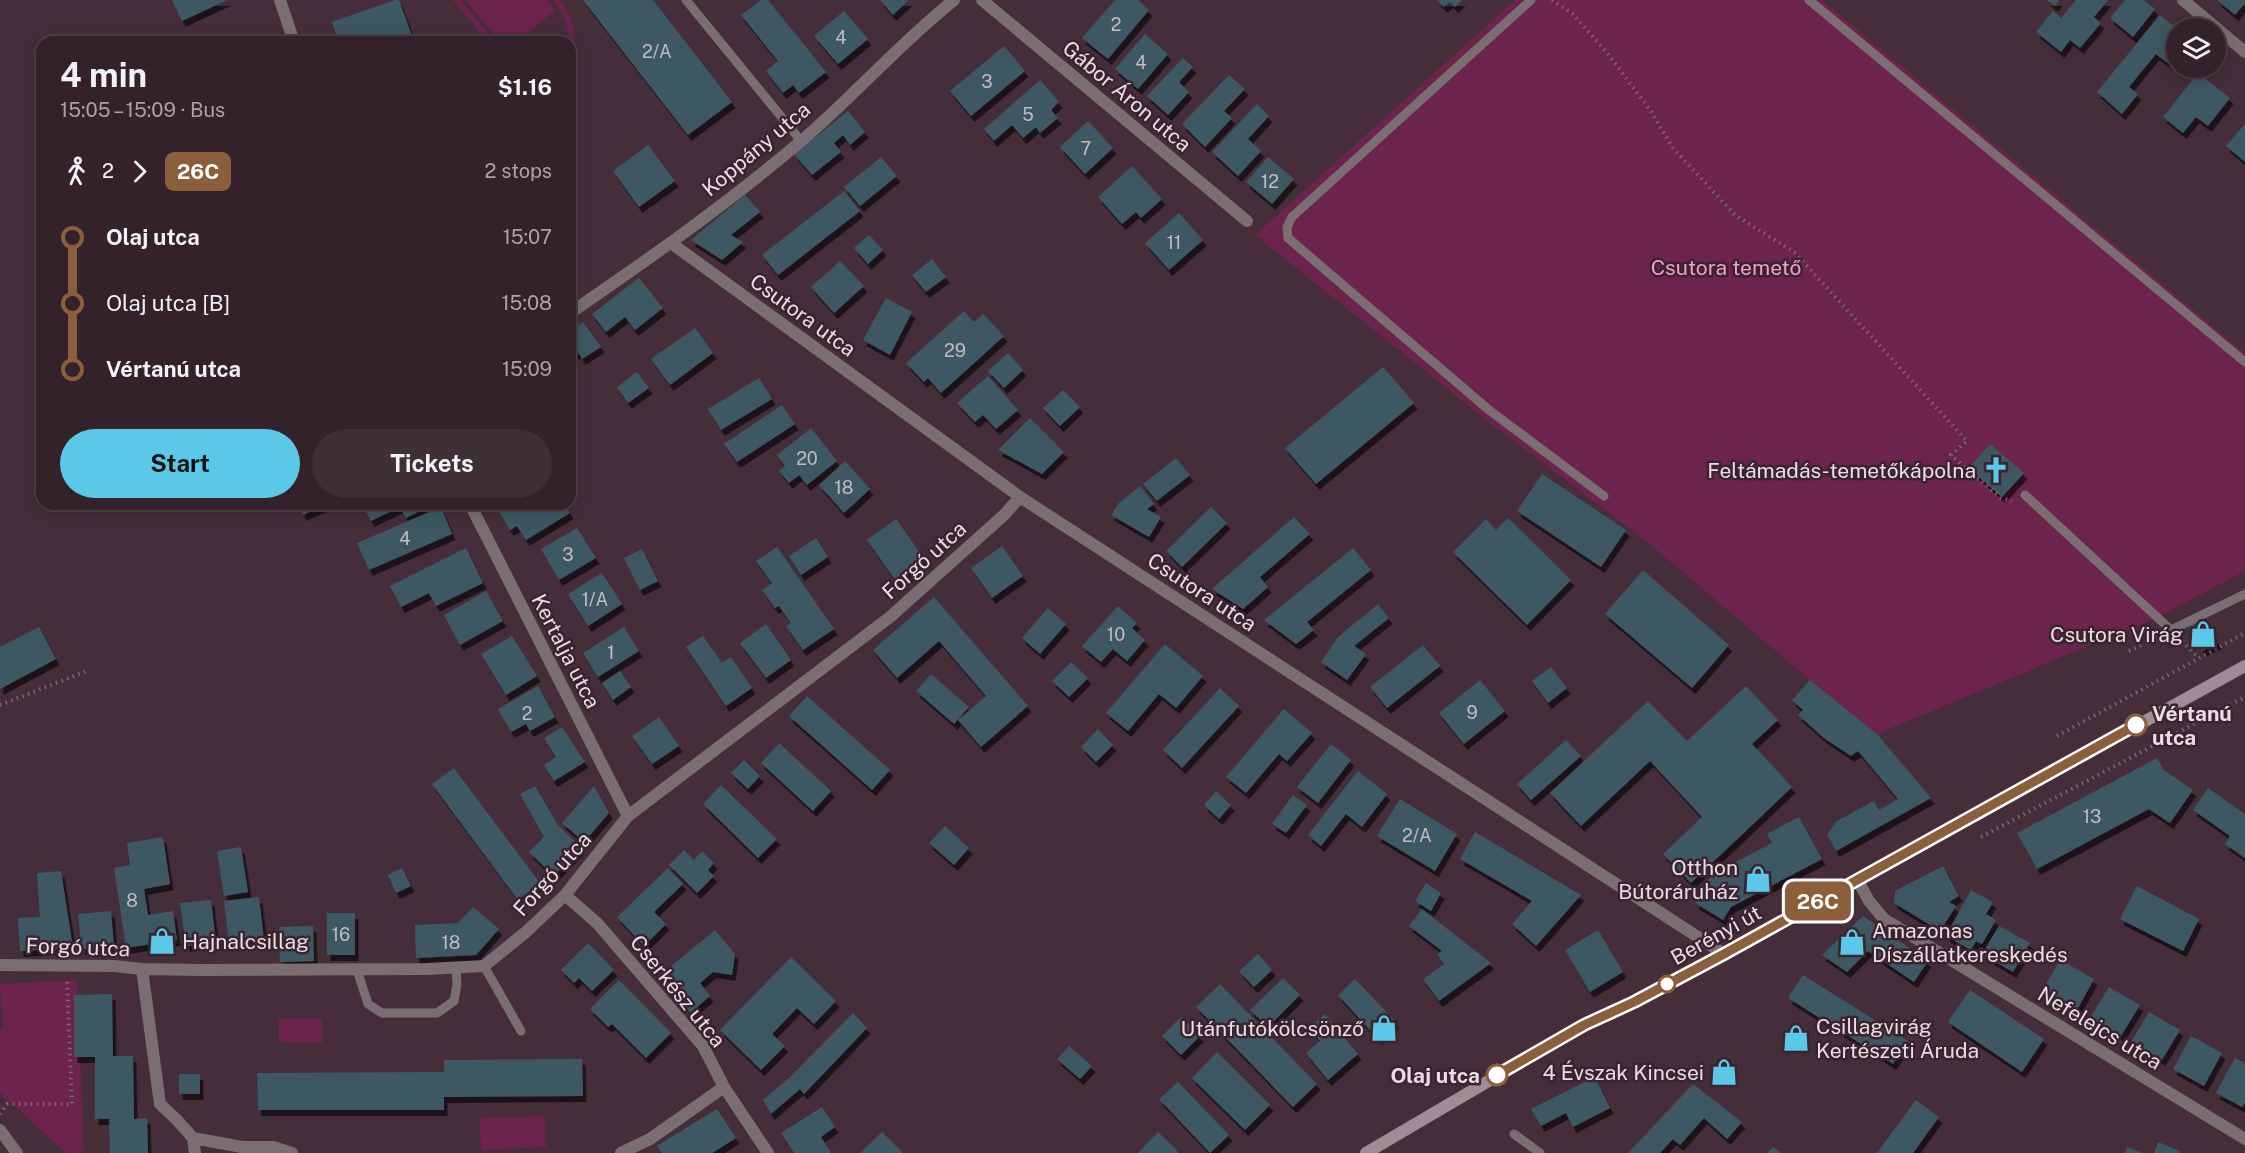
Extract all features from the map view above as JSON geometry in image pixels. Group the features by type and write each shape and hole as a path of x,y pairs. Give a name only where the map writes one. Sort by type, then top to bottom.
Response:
{"main road":[{"name":"Berényi út","path":"1366,1153 1584,1025 1634,1002 1724,954 2245,666"}],"street":[{"path":"280,0 292,36"},
{"name":"Koppány utca","path":"576,309 671,243 801,141 917,29 954,0"},
{"name":"Gábor Áron utca","path":"982,0 1247,221"},
{"path":"2184,0 2244,47"},
{"name":"Csutora utca","path":"671,243 1020,497 1724,954"},
{"name":"Forgó utca","path":"0,965 114,966 142,969 357,970 484,966 526,932 564,895 628,816 890,617 1004,516 1020,497"},
{"name":"Kertalja utca","path":"473,510 628,816"},
{"name":"Nefelejcs utca","path":"1857,879 1869,902 1884,919 2245,1139"},
{"name":"Cserkész utca","path":"564,895 597,923 703,1046 724,1087 768,1153"},
{"path":"142,969 160,1104 193,1138 195,1153"},
{"path":"621,1153 650,1138 724,1087"},
{"path":"0,1130 17,1153"},
{"path":"193,1138 242,1147 273,1147 292,1153"}],"lane":[{"path":"686,0 801,141"},
{"path":"1531,0 1292,217 1287,227 1288,238 1489,410 1604,496"},
{"path":"1809,0 2245,362"},
{"path":"2025,495 2172,630 2245,594"},
{"path":"484,966 520,1031"},
{"path":"357,970 368,1004 382,1013 437,1013 454,1001 457,984 456,968"},
{"path":"1514,1134 1540,1153"}],"path":[{"path":"1552,0 1573,14 1608,54 1650,110 1673,148 1735,215 1794,252 1967,441 1951,455 2001,498 2014,502 2025,495"},
{"path":"2129,651 2172,630 2198,658"},
{"path":"2057,736 2245,633"},
{"path":"0,705 87,671"},
{"path":"1981,837 2245,697"},
{"path":"0,1115 7,1104 72,1104 66,965"}],"green space":[{"path":"453,0 461,0 490,36 483,36"},
{"path":"466,0 547,0 555,10 524,36 495,36"},
{"path":"553,0 560,0 566,9 572,21 574,36 569,36 562,13"},
{"name":"Csutora temető","path":"1515,0 1822,0 2245,353 2245,571 2158,617 1877,734 1645,540 1493,425 1255,235"},
{"path":"77,980 84,1153 66,1153 0,1093 0,1030 3,1029 0,984"},
{"path":"279,1019 322,1019 322,1043 279,1042"},
{"path":"545,1116 546,1147 481,1150 480,1118"}],"building":[{"path":"172,0 227,0 182,21"},
{"path":"399,0 412,36 337,36 332,22"},
{"path":"583,0 653,0 732,102 688,135"},
{"path":"761,0 768,0 826,72 799,93 793,85 783,93 766,71 778,61 741,15"},
{"path":"880,0 909,0 893,15"},
{"path":"1115,0 1138,0 1149,10 1108,59 1082,38"},
{"path":"1437,0 1462,0 1455,7 1450,2 1444,7"},
{"path":"2047,0 2059,0 2055,6"},
{"path":"2076,0 2108,0 2094,17 2101,23 2080,48 2070,40 2061,52 2036,32 2053,11 2061,18"},
{"path":"2125,0 2144,0 2155,9 2133,37 2110,18"},
{"path":"2217,0 2245,0 2245,3 2235,15"},
{"path":"844,11 868,39 838,64 814,36"},
{"path":"2160,15 2166,20 2166,62 2156,54 2129,87 2138,94 2122,114 2097,92"},
{"path":"1145,34 1168,54 1138,89 1115,69"},
{"path":"1004,46 1025,71 971,116 950,91"},
{"path":"1183,58 1193,67 1179,82 1189,92 1168,115 1147,96"},
{"path":"1229,75 1245,89 1224,111 1232,118 1205,147 1182,124"},
{"path":"2194,78 2204,78 2230,98 2208,126 2196,117 2183,133 2163,117"},
{"path":"1040,80 1059,102 1051,110 1058,118 1040,133 1036,127 1023,138 1012,125 994,141 984,129"},
{"path":"1257,104 1269,116 1248,139 1261,151 1238,176 1212,152"},
{"path":"848,111 865,132 850,145 843,135 834,143 841,152 812,175 794,154"},
{"path":"1088,121 1113,148 1085,174 1060,147"},
{"path":"2245,124 2245,162 2226,146"},
{"path":"648,145 675,181 639,207 613,171"},
{"path":"881,157 897,176 860,206 844,187"},
{"path":"1268,157 1294,179 1272,204 1246,182"},
{"path":"1132,166 1162,199 1141,218 1136,212 1122,224 1098,197"},
{"path":"844,191 860,211 778,275 762,255"},
{"path":"745,195 760,212 731,235 743,242 722,260 691,240"},
{"path":"1179,213 1203,240 1169,270 1145,243"},
{"path":"869,235 883,250 868,264 854,248"},
{"path":"932,259 946,277 926,292 912,275"},
{"path":"840,261 864,286 834,313 811,287"},
{"path":"639,278 663,308 635,330 625,317 606,332 592,314"},
{"path":"886,298 912,312 890,355 863,340"},
{"path":"964,311 974,322 983,314 1004,336 941,393 928,378 924,382 906,363"},
{"path":"583,322 601,347 582,359 578,352 576,354 576,327"},
{"path":"695,328 713,353 670,385 651,359"},
{"path":"1008,353 1023,370 1004,388 988,371"},
{"path":"1383,367 1414,403 1316,484 1285,448"},
{"path":"637,372 649,388 628,403 617,387"},
{"path":"988,376 1018,410 996,429 983,415 975,422 957,403"},
{"path":"759,378 772,399 721,430 708,409"},
{"path":"1063,390 1080,407 1060,426 1043,408"},
{"path":"782,405 795,424 737,462 724,444"},
{"path":"1030,418 1064,452 1042,474 998,450"},
{"path":"811,428 837,461 807,485 799,475 789,483 779,471 785,466 777,455"},
{"name":"Feltámadás-temetőkápolna","path":"1990,444 2024,473 2002,497 1969,468"},
{"path":"1176,458 1190,475 1157,501 1143,484"},
{"path":"845,461 870,489 844,513 819,485"},
{"path":"1542,474 1626,530 1601,567 1517,511"},
{"path":"1140,486 1154,504 1147,509 1161,517 1149,537 1111,515 1118,504"},
{"path":"1211,507 1227,523 1182,567 1166,551"},
{"path":"301,510 314,510 303,515"},
{"path":"365,510 394,510 371,521"},
{"path":"402,510 422,510 406,518"},
{"path":"434,510 442,510 452,534 369,570 357,543"},
{"path":"498,510 568,510 570,513 526,540 517,526 510,530"},
{"path":"1294,517 1310,534 1260,577 1268,587 1243,609 1212,589"},
{"path":"1508,518 1571,580 1527,625 1453,552 1486,519 1496,530"},
{"path":"896,519 925,560 896,581 867,540"},
{"path":"577,528 596,558 559,580 541,549"},
{"path":"816,538 828,557 801,575 789,556"},
{"path":"1002,546 1023,576 992,598 971,568"},
{"path":"777,547 834,629 803,650 786,626 791,623 779,606 775,608 762,590 772,583 756,561"},
{"path":"466,548 483,583 436,606 429,593 401,607 390,586"},
{"path":"1353,548 1371,570 1307,622 1314,630 1296,644 1264,620"},
{"path":"642,549 658,581 640,590 624,558"},
{"path":"1643,570 1729,645 1692,688 1605,614"},
{"path":"602,573 622,604 588,626 568,594"},
{"path":"486,591 503,621 460,645 444,615"},
{"path":"934,597 1028,706 981,747 958,720 986,696 939,641 897,678 873,650"},
{"path":"1378,604 1389,618 1354,646 1366,654 1347,680 1321,662 1338,637"},
{"path":"1118,606 1137,623 1132,628 1145,640 1127,661 1113,649 1101,662 1082,646"},
{"path":"1048,608 1066,624 1040,654 1022,638"},
{"name":"Csutora Virág","path":"2204,617 2218,643 2202,651 2188,626"},
{"path":"766,624 791,660 766,678 740,643"},
{"path":"39,627 56,659 0,689 0,647"},
{"path":"624,627 639,651 598,677 583,653"},
{"path":"512,636 537,676 506,695 481,654"},
{"path":"703,636 722,663 731,657 752,688 726,706 686,647"},
{"path":"1165,644 1203,676 1176,708 1159,694 1128,731 1106,713"},
{"path":"1423,645 1440,666 1387,708 1370,687"},
{"path":"1071,662 1088,678 1069,697 1052,681"},
{"path":"1551,667 1567,688 1548,703 1532,681"},
{"path":"620,671 631,687 613,700 602,683"},
{"path":"931,674 969,707 954,724 916,691"},
{"path":"1480,680 1505,711 1464,744 1439,713"},
{"path":"1810,680 1877,734 1931,798 1836,851 1827,834 1837,821 1874,801 1879,810 1898,799 1858,751 1851,756 1824,738 1798,715 1803,710 1792,700"},
{"path":"538,686 555,717 530,731 526,724 511,732 498,709"},
{"path":"1746,686 1778,720 1752,744 1792,787 1691,883 1663,854 1702,817 1650,761 1581,826 1550,793 1648,701 1687,741"},
{"path":"1220,688 1239,706 1182,768 1163,750"},
{"path":"807,696 890,770 872,790 789,716"},
{"path":"1284,709 1312,733 1287,761 1279,754 1246,793 1226,777"},
{"path":"659,717 679,746 652,764 632,736"},
{"path":"562,727 585,762 554,781 544,765 556,757 544,738"},
{"path":"1098,729 1113,745 1096,762 1081,747"},
{"path":"1566,740 1581,756 1531,800 1517,784"},
{"path":"779,743 831,791 813,811 761,763"},
{"path":"1331,744 1351,760 1318,803 1297,787"},
{"path":"2157,758 2164,770 2193,790 2170,823 2149,809 2037,869 2017,833"},
{"path":"744,760 760,776 748,789 731,773"},
{"path":"454,768 540,883 518,900 432,784"},
{"path":"1358,771 1387,794 1362,827 1346,814 1321,846 1308,835"},
{"path":"721,785 777,839 758,858 703,804"},
{"path":"535,786 558,825 581,848 554,876 529,852 544,837 520,794"},
{"path":"594,786 609,813 584,842 562,823"},
{"path":"2208,788 2245,814 2245,858 2225,844 2230,836 2193,810"},
{"path":"1216,791 1231,805 1219,819 1204,805"},
{"path":"1293,795 1307,805 1286,833 1272,824"},
{"path":"1400,799 1457,834 1435,871 1377,836"},
{"path":"1799,817 1822,859 1731,907 1723,920 1695,903 1711,876 1715,879 1713,874 1772,843 1767,834"},
{"path":"945,826 969,848 954,865 929,843"},
{"path":"1475,832 1581,895 1536,946 1512,924 1532,901 1460,859"},
{"path":"163,837 170,884 144,889 148,915 173,911 177,940 126,948 114,868 130,865 127,843"},
{"path":"241,847 248,892 224,896 217,851"},
{"path":"684,850 694,860 702,851 714,863 708,870 714,876 697,893 669,865"},
{"path":"1943,866 1959,896 1949,902 1956,906 1940,931 1894,903 1895,891"},
{"path":"402,868 411,886 396,893 388,875"},
{"path":"668,868 683,884 654,912 666,924 644,946 617,917"},
{"path":"61,871 73,948 20,951 18,918 40,917 37,873"},
{"path":"1426,883 1441,893 1431,911 1415,901"},
{"path":"2137,886 2199,919 2183,951 2120,919"},
{"path":"1971,890 1993,902 1986,914 1996,920 1982,944 1976,941 1971,950 1946,936"},
{"path":"259,897 264,940 229,944 224,901"},
{"path":"211,900 216,943 186,946 180,903"},
{"path":"473,907 499,929 476,955 416,958 415,925 458,923"},
{"path":"1422,909 1491,963 1439,1001 1423,979 1444,964 1437,954 1442,951 1409,926"},
{"path":"111,911 114,947 82,949 78,914"},
{"path":"327,913 355,913 355,955 327,955"},
{"path":"1863,916 1928,961 1914,982 1868,951 1847,972 1822,955"},
{"path":"313,926 314,961 280,962 279,927"},
{"path":"1999,926 2030,943 2013,972 1982,954"},
{"path":"715,930 735,954 732,975 713,972 700,983 710,996 690,1013 659,976"},
{"path":"1598,930 1623,972 1590,992 1565,950"},
{"path":"588,943 614,970 592,991 579,978 574,983 561,970"},
{"path":"1258,954 1272,970 1254,987 1239,971"},
{"path":"791,957 836,1001 814,1024 797,1008 772,1034 785,1046 761,1070 720,1030"},
{"path":"2060,960 2094,979 2077,1010 2042,991"},
{"path":"1803,975 1908,1041 1893,1064 1788,998"},
{"path":"1283,978 1300,995 1268,1027 1250,1010"},
{"path":"1355,979 1396,1022 1378,1039 1338,995"},
{"path":"619,980 671,1033 646,1058 612,1024 608,1027 590,1009"},
{"path":"1220,984 1317,1084 1293,1107 1196,1007"},
{"path":"2109,987 2140,1005 2121,1036 2090,1018"},
{"path":"1970,990 2044,1039 2022,1072 1948,1022"},
{"path":"112,994 113,1056 133,1056 134,1119 147,1118 148,1153 110,1153 109,1119 95,1119 95,1057 74,1057 74,995"},
{"path":"2149,1012 2180,1030 2162,1060 2131,1042"},
{"path":"853,1013 867,1028 804,1094 800,1089 771,1114 763,1100 790,1077"},
{"path":"1325,1014 1358,1054 1328,1080 1306,1053 1320,1041 1309,1028"},
{"path":"1181,1017 1200,1036 1181,1055 1162,1036"},
{"path":"2191,1036 2222,1053 2204,1086 2173,1069"},
{"path":"1069,1046 1092,1066 1080,1079 1057,1059"},
{"path":"1217,1052 1270,1105 1245,1130 1192,1078"},
{"path":"2235,1058 2245,1063 2245,1103 2242,1107 2216,1093"},
{"path":"582,1059 583,1096 444,1097 444,1110 258,1110 257,1073 444,1072 444,1060"},
{"path":"179,1074 200,1074 200,1094 179,1094"},
{"path":"1595,1077 1610,1108 1573,1127 1566,1113 1541,1126 1531,1109"},
{"path":"1178,1082 1229,1135 1210,1153 1159,1099"},
{"path":"1693,1084 1742,1122 1727,1139 1704,1118 1680,1145 1673,1139 1660,1153 1628,1153"},
{"path":"1916,1100 1939,1117 1913,1153 1877,1153"},
{"path":"822,1107 835,1127 821,1137 831,1153 794,1153 781,1133"},
{"path":"717,1109 736,1138 712,1153 662,1153 657,1146"},
{"path":"882,1132 903,1153 860,1153"},
{"path":"1158,1132 1178,1153 1138,1153"},
{"path":"2158,1142 2180,1151 2179,1153 2154,1153"},
{"path":"1773,1147 1781,1153 1767,1153"},
{"path":"2127,1147 2143,1153 2125,1153"}],"bus line":[{"name":"26C","path":"1497,1075 1584,1025 1634,1002 1724,954 2136,725"}],"place":[{"name":"Feltámadás-temetőkápolna","path":"1996,470"},
{"name":"Csutora Virág","path":"2203,634"},
{"name":"Vértanú utca","path":"2136,725"},
{"name":"Otthon Bútoráruház","path":"1758,879"},
{"name":"Hajnalcsillag","path":"162,941"},
{"name":"Amazonas Díszállatkereskedés","path":"1852,942"},
{"name":"Utánfutókölcsönző","path":"1384,1028"},
{"name":"Csillagvirág Kertészeti Áruda","path":"1796,1038"},
{"name":"4 Évszak Kincsei","path":"1724,1072"},
{"name":"Olaj utca","path":"1497,1075"}]}
